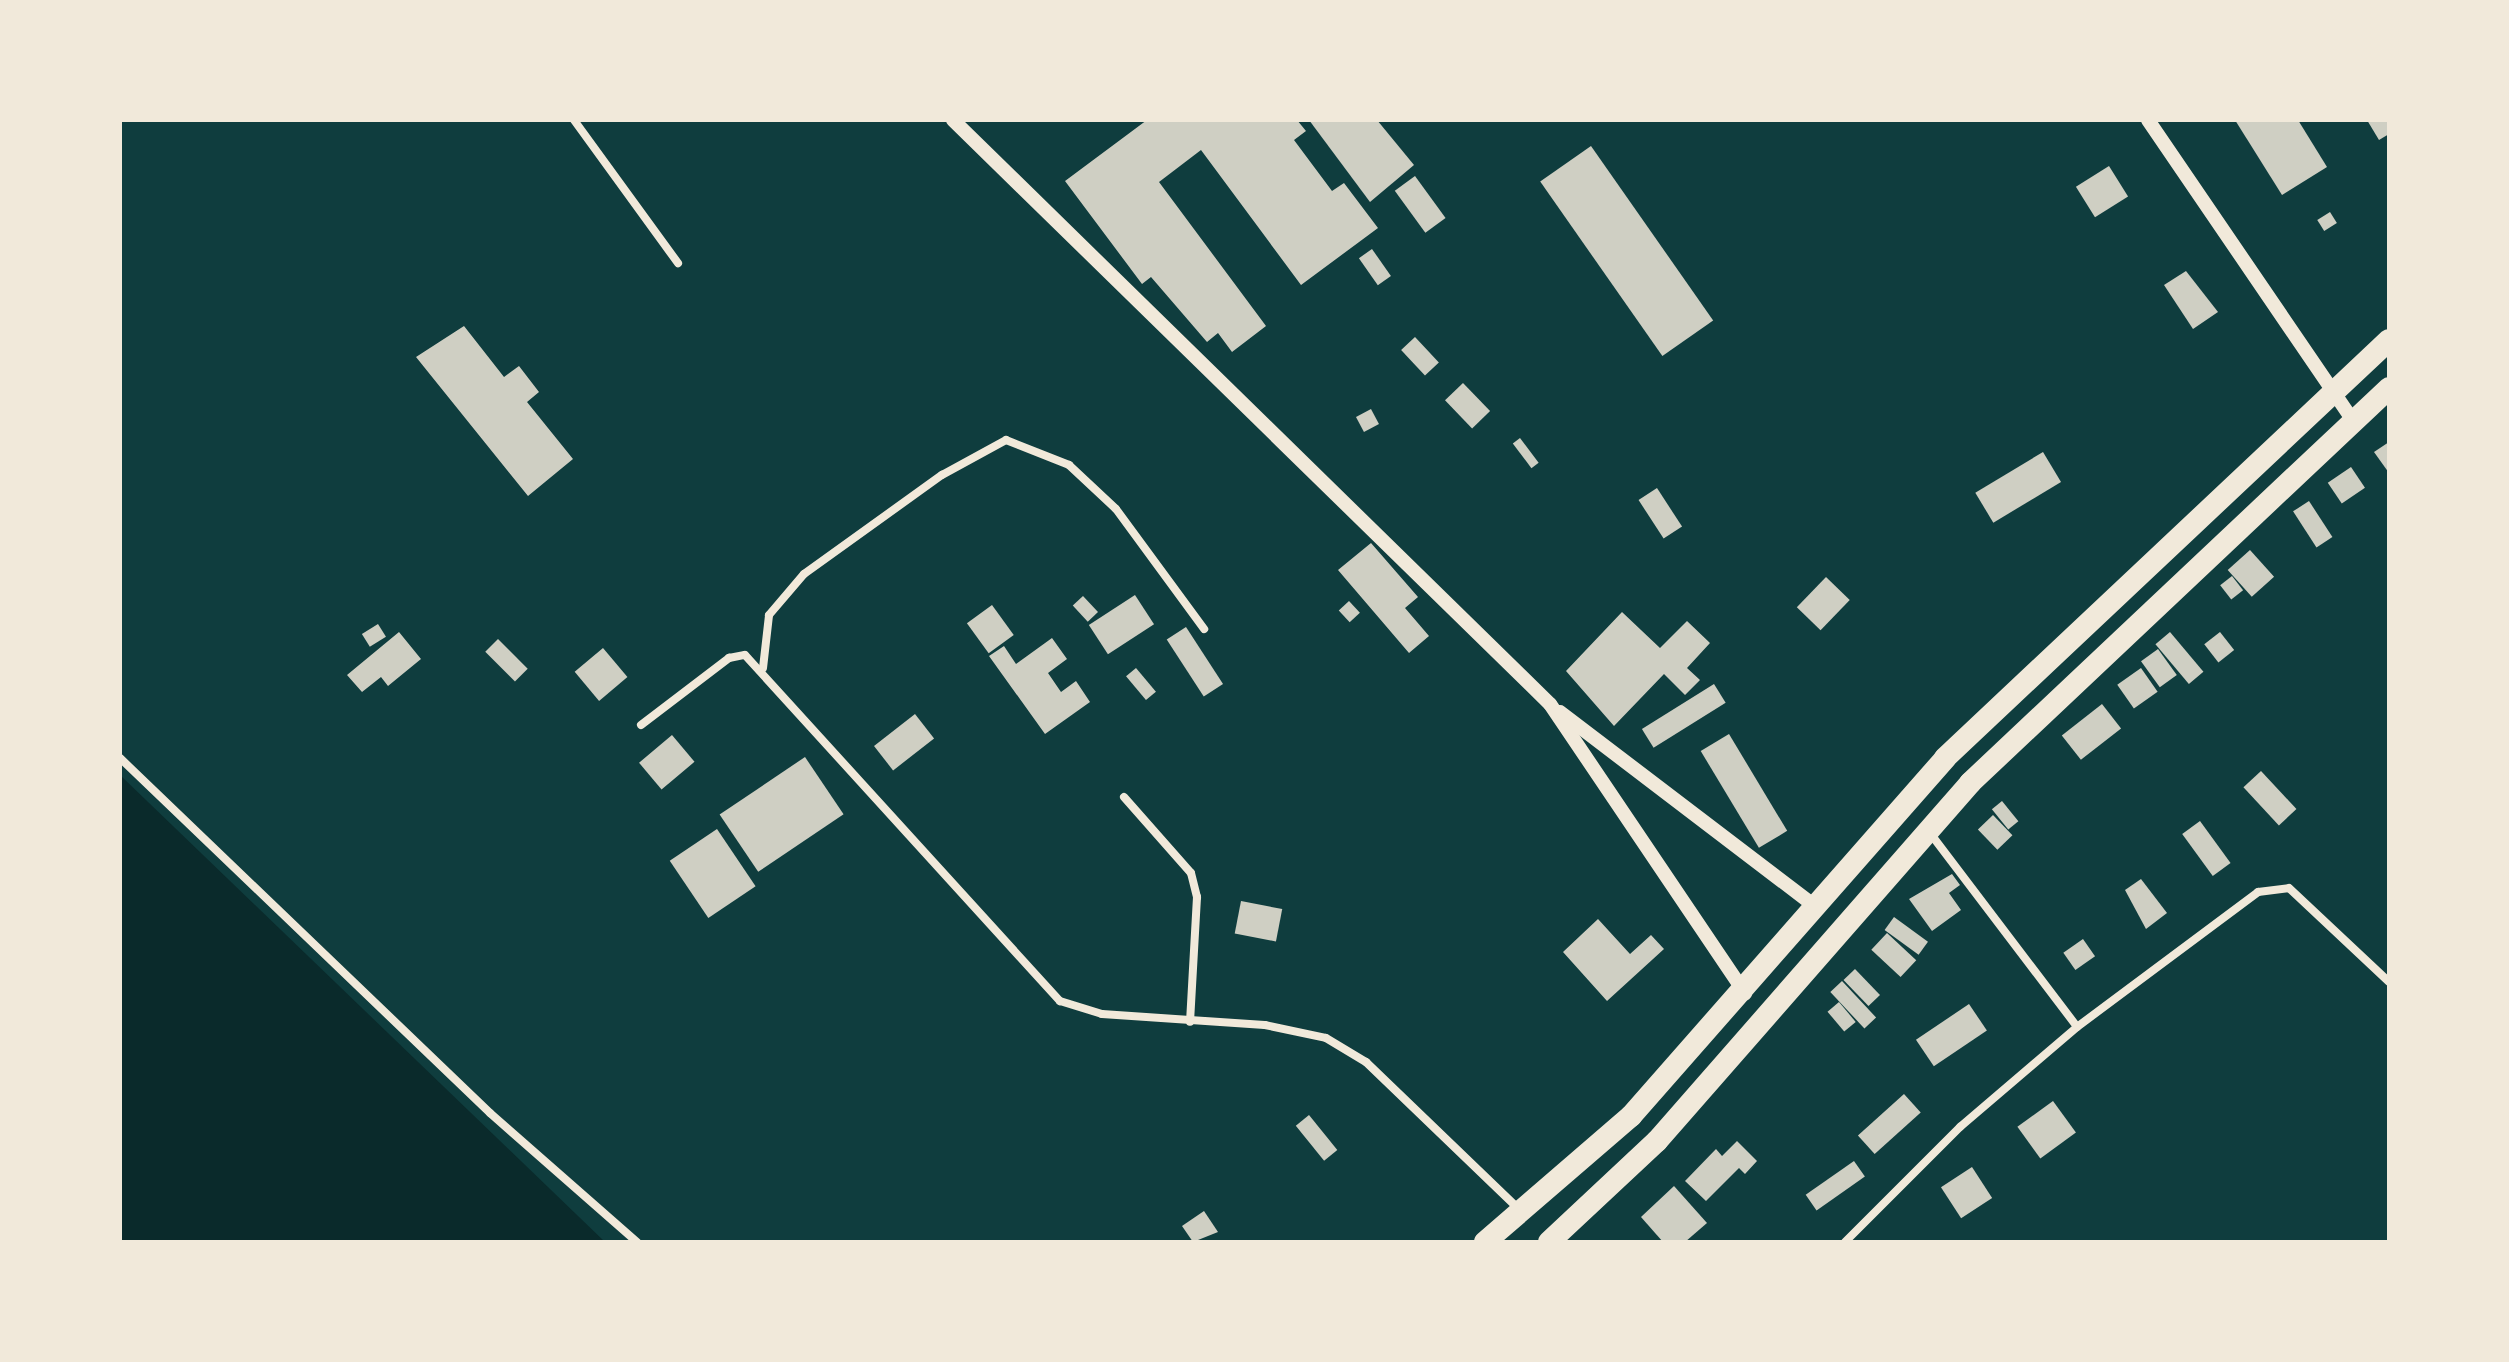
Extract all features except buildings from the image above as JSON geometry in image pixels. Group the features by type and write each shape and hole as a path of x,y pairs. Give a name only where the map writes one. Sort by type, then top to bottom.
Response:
{"highway":[{"path":"1485,1242 1525,1215 1745,994 1945,758 2328,394 2389,340"},
{"path":"1549,1242 1657,1141 1928,831 2389,388"}],"street":[{"path":"574,120 678,263"},
{"path":"953,120 1550,704 1816,907"},
{"path":"2148,120 2217,212 2328,394 2353,420"},
{"path":"763,668 769,615 804,574 942,475 1006,440 1069,465 1116,509 1204,629"},
{"path":"641,725 729,658 745,655 763,668 1060,1001 1102,1014 1265,1025 1326,1038 1366,1062 1525,1215"},
{"path":"1550,704 1745,994"},
{"path":"120,758 490,1113 637,1242"},
{"path":"1124,797 1191,873 1197,897 1190,1022"},
{"path":"1928,831 2077,1027"},
{"path":"1845,1242 1960,1127 2077,1027 2274,886 2304,899 2389,982"}],"water":[{"path":"120,775 605,1242 120,1242"}]}
